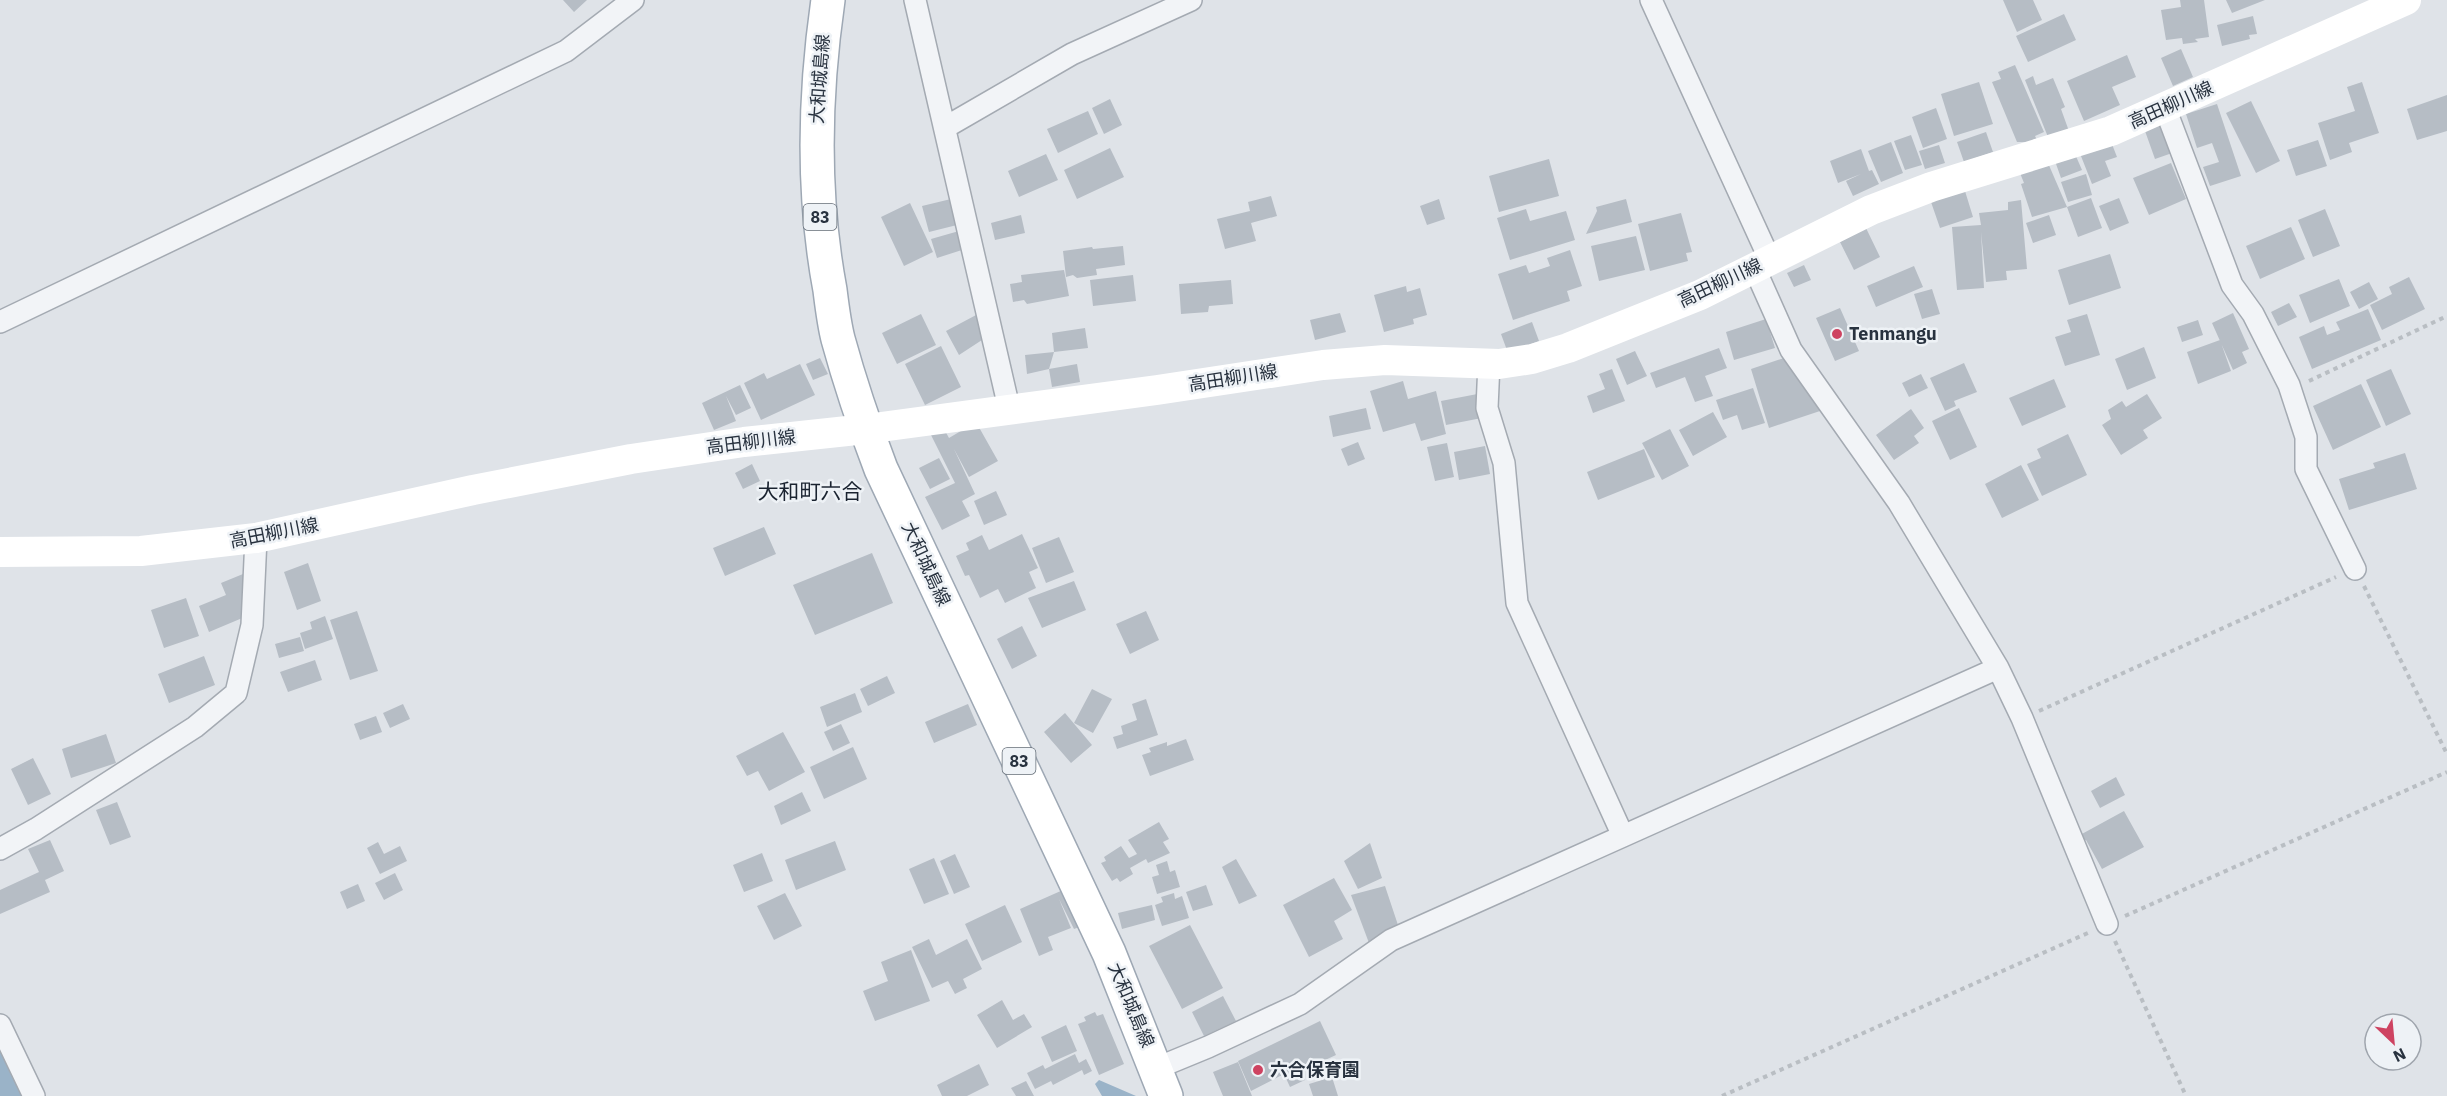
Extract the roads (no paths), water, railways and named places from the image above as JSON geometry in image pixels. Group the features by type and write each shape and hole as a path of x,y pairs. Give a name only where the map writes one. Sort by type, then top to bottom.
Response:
{"main road":[{"name":"大和城島線","path":"828,0 816,110 819,210 824,257 838,338 866,429 881,469 1108,953 1162,1082"},
{"name":"高田柳川線","path":"0,552 141,551 256,538 473,490 631,459 744,442 866,429 1323,365 1385,360 1499,364 1532,359 1568,348 1700,295 1871,210 1931,187 2110,131 2406,0"}],"street":[{"path":"0,322 566,51 633,0"},
{"path":"915,0 1010,408"},
{"path":"946,127 1072,54 1191,0"},
{"path":"1651,0 1762,264 1791,350 1899,503 1998,668 2022,718 2107,924"},
{"path":"2165,108 2232,285 2253,314 2289,385 2306,437 2307,469 2355,568"},
{"path":"1489,363 1487,408 1504,463 1517,603 1623,836"},
{"path":"0,849 36,829 195,727 236,693 252,625 256,538"},
{"path":"1162,1082 1208,1047 1300,1004 1391,940 1998,668"},
{"path":"0,1025 34,1096"}],"water":[{"path":"0,1048 23,1096 0,1096"},
{"path":"1099,1080 1136,1096 1102,1096 1095,1084"}],"place":[{"name":"Tenmangu","path":"1837,334"},
{"name":"六合保育園","path":"1258,1070"}],"district":[{"name":"大和町六合","path":"810,492"}]}
